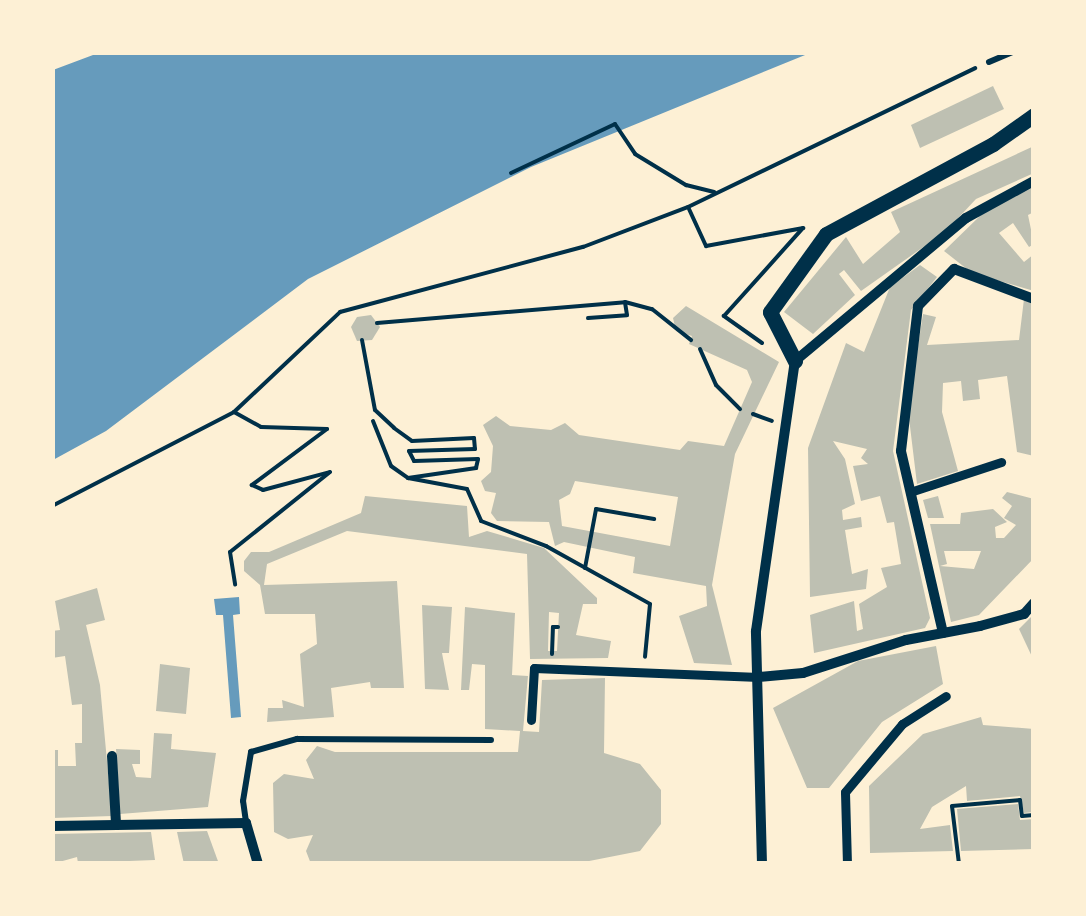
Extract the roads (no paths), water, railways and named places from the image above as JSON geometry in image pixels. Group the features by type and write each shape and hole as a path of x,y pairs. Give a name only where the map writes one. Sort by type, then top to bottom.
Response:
{"street":[{"path":"762,864 758,604 795,361 770,312 826,234 993,144 1034,114"},
{"path":"795,361 966,218 1034,181"},
{"path":"943,633 900,451 909,339 918,306 954,269 1034,298"},
{"path":"910,492 1001,462"},
{"path":"531,720 534,668 758,677 803,673 1024,614 1034,603"},
{"path":"848,864 845,792 902,724 946,696"},
{"path":"112,756 116,824"},
{"path":"52,826 246,823 258,864"}],"lane":[{"path":"989,62 1012,52"},
{"path":"246,823 242,801 252,752 297,739 490,740"}],"water":[{"path":"101,52 810,53 531,167 308,279 106,431 53,460 53,70"},
{"path":"239,597 240,614 233,615 241,717 231,718 223,615 216,615 214,599"}]}
